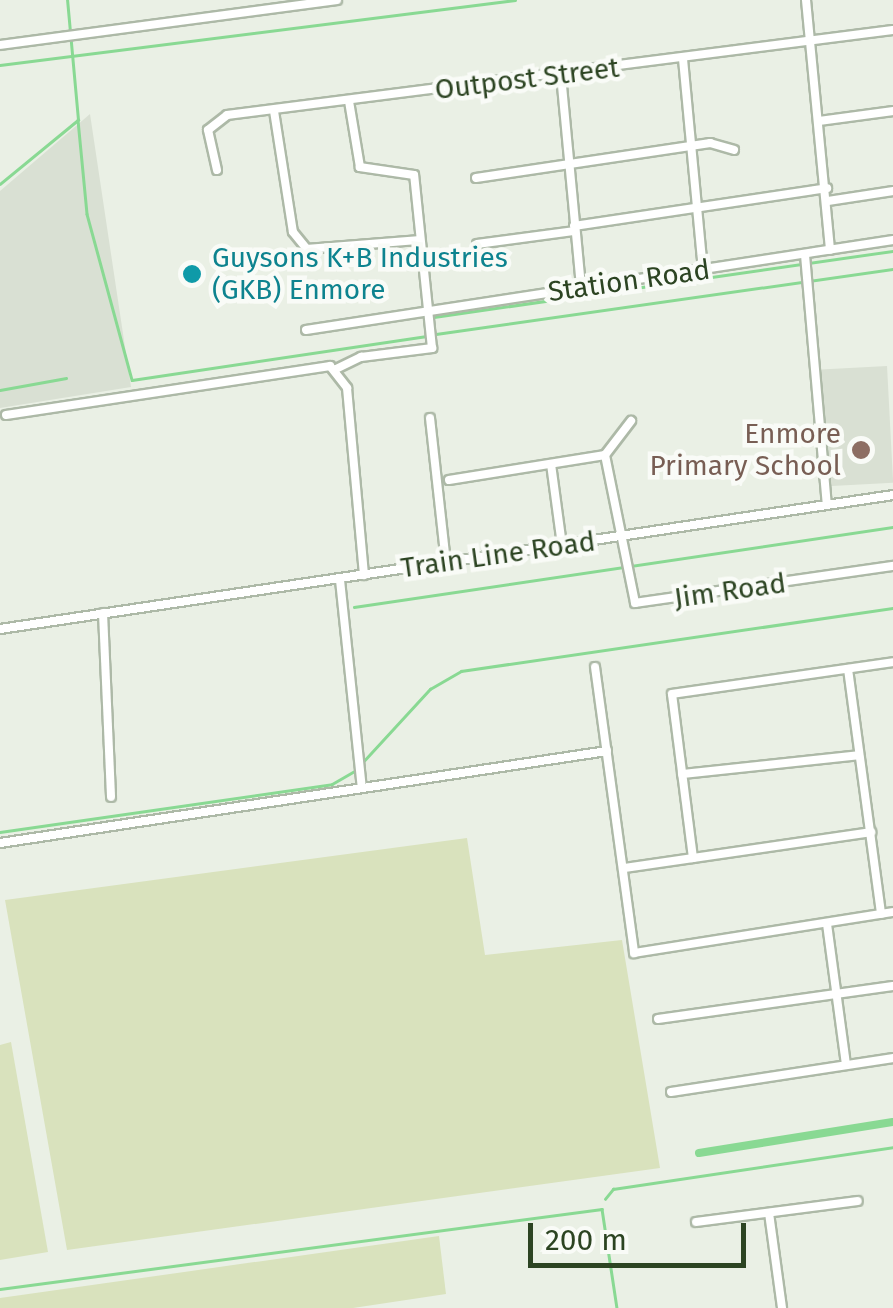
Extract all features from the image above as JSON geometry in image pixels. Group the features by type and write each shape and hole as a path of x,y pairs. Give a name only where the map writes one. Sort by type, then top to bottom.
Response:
{"street":[{"path":"0,45 336,0"},
{"path":"806,0 830,250"},
{"name":"Outpost Street","path":"217,170 211,124 227,114 561,75 893,30"},
{"path":"683,59 703,270"},
{"path":"561,75 581,288"},
{"path":"6,414 266,373 336,369 361,357 432,348 414,174 360,167 348,101"},
{"path":"274,111 293,232 306,249 420,240"},
{"path":"819,121 893,111"},
{"path":"476,178 693,146 722,144 734,150"},
{"path":"477,244 827,188"},
{"path":"828,201 893,191"},
{"name":"Station Road","path":"306,330 893,240"},
{"path":"805,255 827,504"},
{"path":"336,369 347,388 364,574"},
{"path":"430,418 446,562"},
{"path":"449,480 606,455 632,421"},
{"name":"Jim Road","path":"606,455 627,572 638,604 893,566"},
{"path":"550,464 562,546"},
{"name":"Train Line Road","path":"0,629 893,495"},
{"path":"340,580 362,788"},
{"path":"103,613 111,797"},
{"path":"693,858 672,694 893,662"},
{"path":"595,667 634,953 893,912"},
{"path":"848,669 880,914"},
{"path":"0,843 607,752"},
{"path":"682,774 860,755"},
{"path":"625,868 872,832"},
{"path":"827,924 846,1064"},
{"path":"658,1019 893,986"},
{"path":"672,1092 893,1058"},
{"path":"696,1222 858,1201"},
{"path":"769,1213 782,1308"}],"shaded area":[{"path":"90,114 131,387 0,408 0,191"},
{"name":"Enmore Primary School","path":"887,366 893,483 827,486 821,369"}],"green space":[{"path":"467,838 485,955 622,940 660,1168 67,1250 5,900"},
{"path":"11,1042 48,1252 0,1260 0,1045"},
{"path":"439,1236 446,1294 353,1308 0,1308 0,1298"}],"waterway":[{"path":"0,184 78,120 67,0"},
{"path":"0,65 515,0"},
{"path":"78,120 87,214 132,380 425,336"},
{"path":"434,317 893,251"},
{"path":"436,334 893,269"},
{"path":"0,390 66,378"},
{"path":"354,607 893,527"},
{"path":"361,764 430,689 461,671 893,608"},
{"path":"0,832 332,784 356,770"},
{"path":"699,1153 893,1122"},
{"path":"605,1199 613,1189 893,1147"},
{"path":"0,1289 602,1209 617,1308"}],"place":[{"name":"Guysons K+B Industries (GKB) Enmore","path":"192,274"},
{"name":"Enmore Primary School","path":"861,450"}]}
